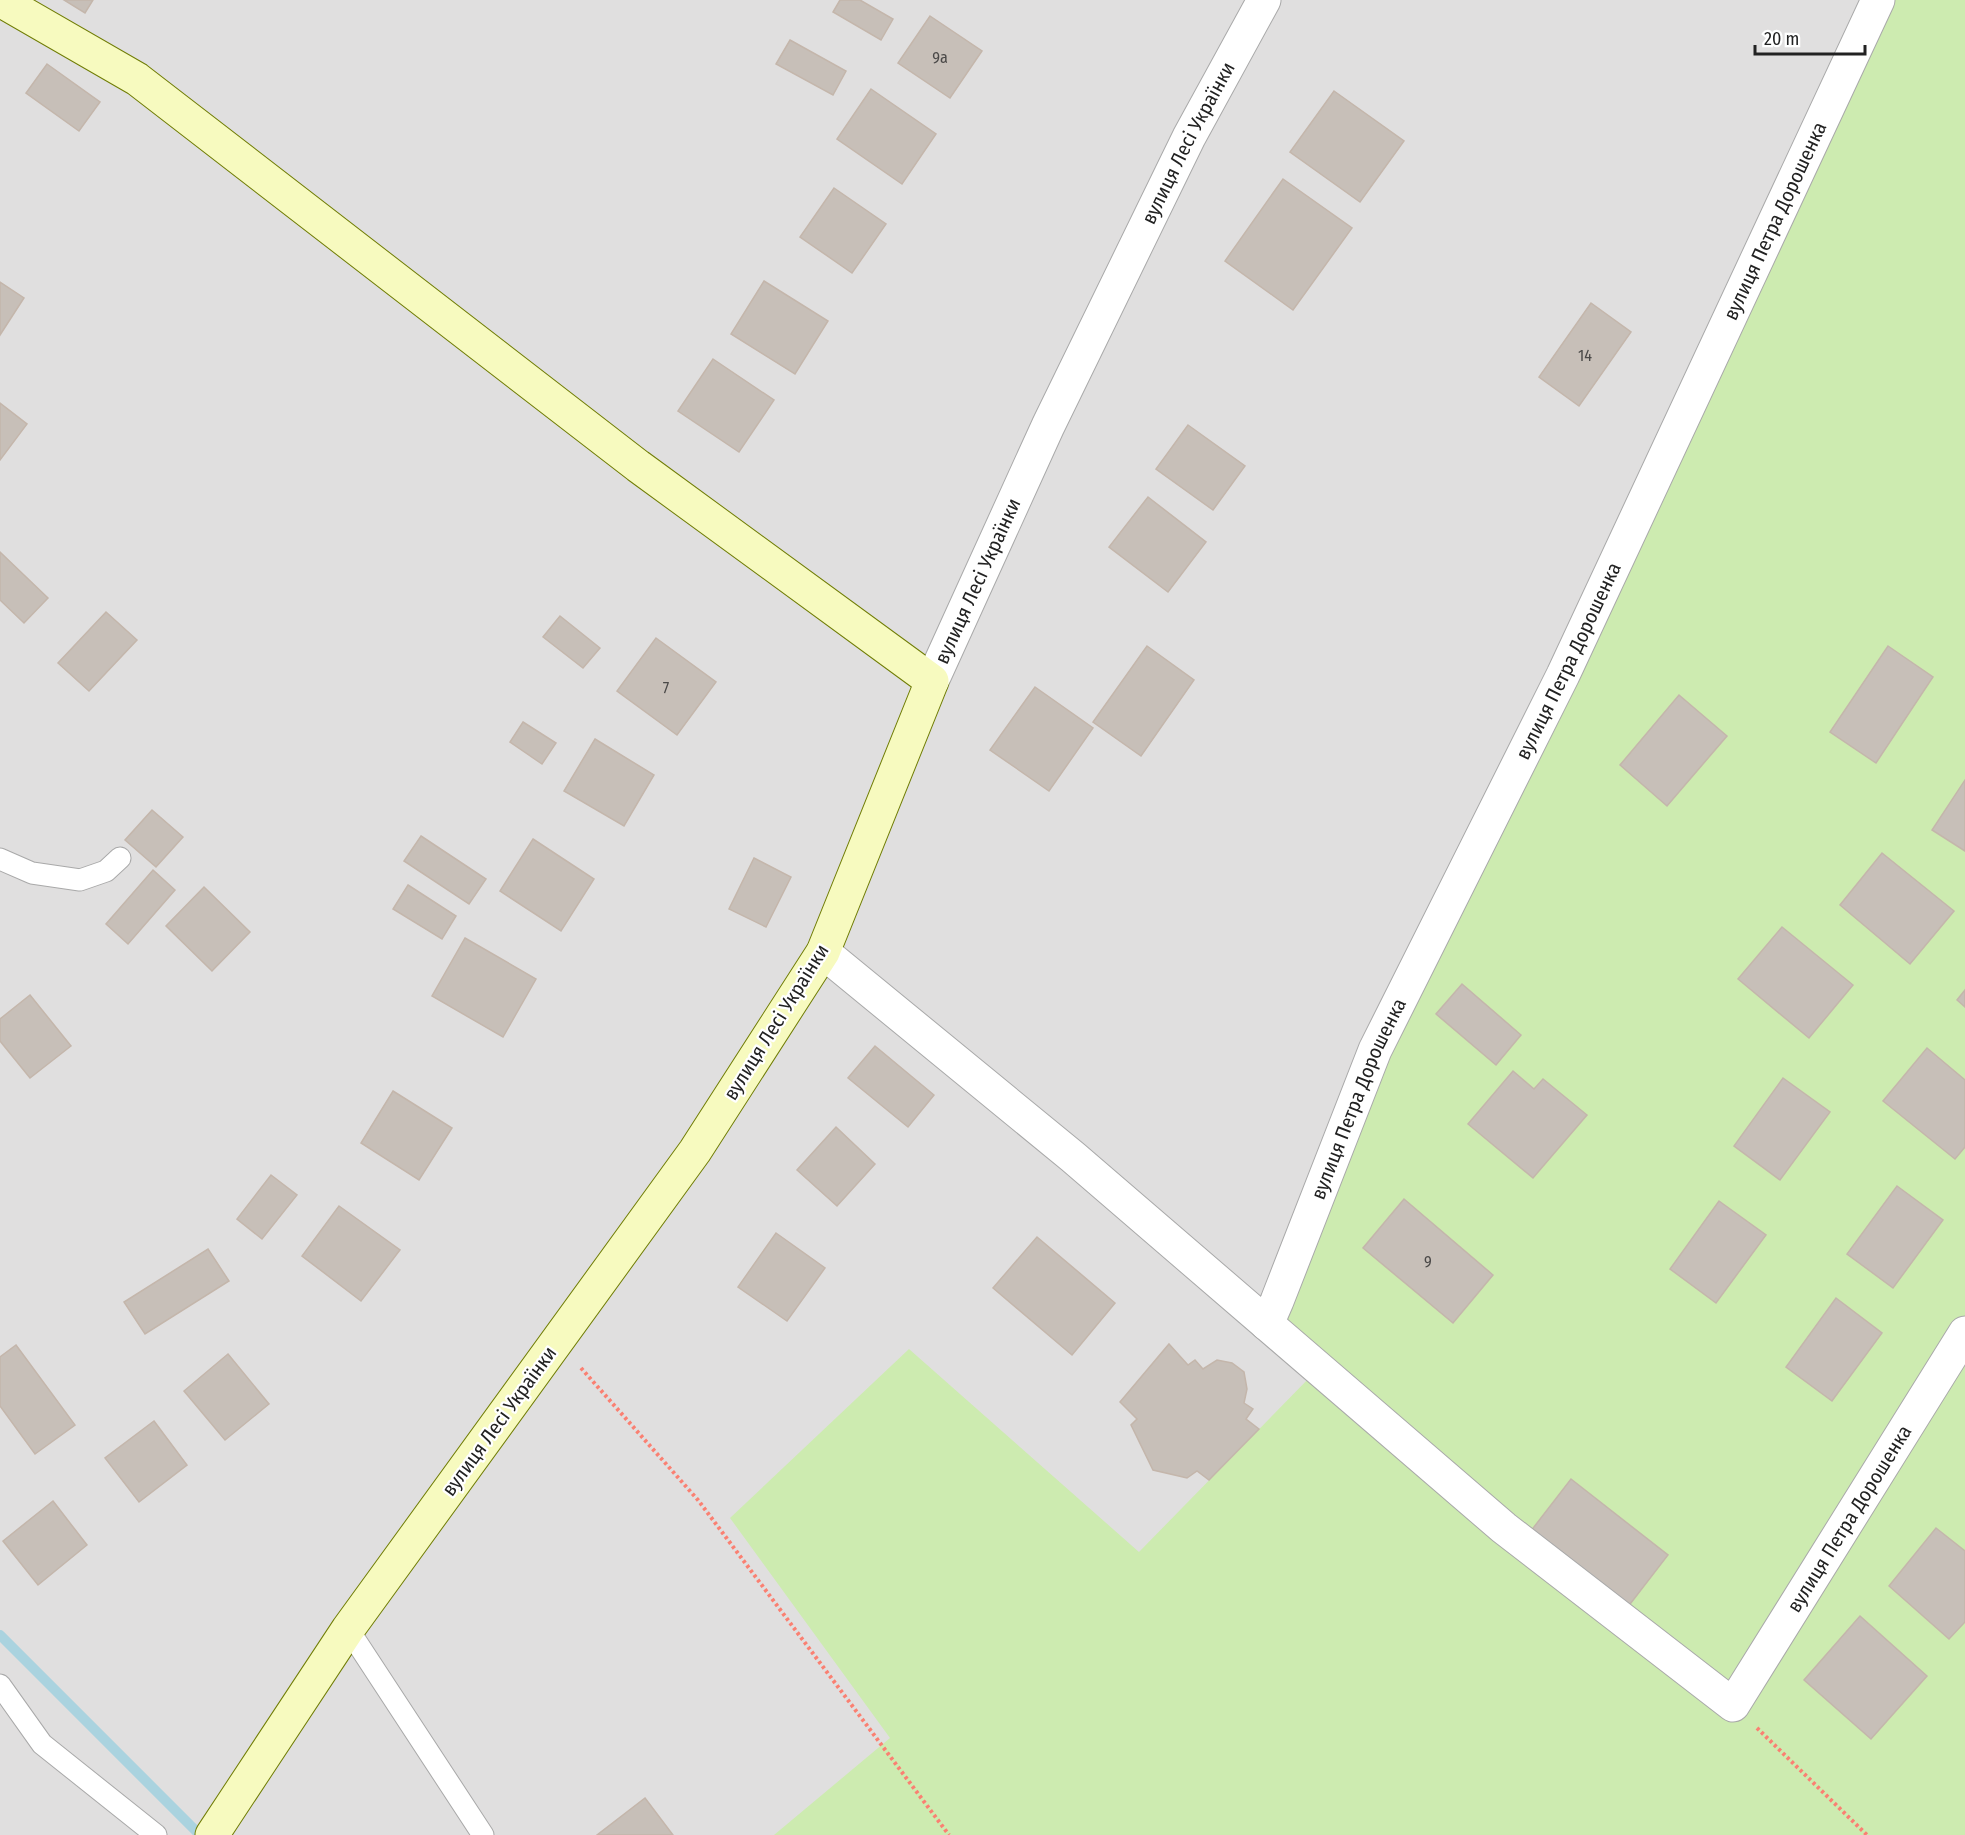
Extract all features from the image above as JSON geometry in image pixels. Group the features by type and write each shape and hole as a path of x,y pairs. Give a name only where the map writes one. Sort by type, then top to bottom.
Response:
{"street":[{"path":"0,0 137,79 638,466 932,681"},
{"name":"вулиця Лесі Українки","path":"212,1835 348,1629 695,1151 823,952 932,681 1053,415 1189,137 1264,0"},
{"name":"вулиця Петра Дорошенка","path":"1267,1324 1376,1050 1563,675 1878,0"},
{"path":"823,952 1073,1157 1504,1528 1732,1705"},
{"name":"вулиця Петра Дорошенка","path":"1732,1705 1965,1333"}],"lane":[{"path":"0,859 32,873 80,880 106,871 120,858"},
{"path":"348,1629 483,1835"},
{"path":"0,1685 42,1744 156,1835"}],"path":[{"path":"557,1341 698,1500 949,1835"},
{"path":"1732,1705 1867,1835"}],"shaded area":[{"path":"0,0 1965,0 1965,1835 0,1835"}],"green space":[{"path":"1878,0 1965,0 1965,1835 774,1835 890,1738 730,1518 909,1349 1139,1552 1312,1375 1267,1324"}],"building":[{"path":"64,0 93,0 85,13"},
{"path":"840,0 860,0 893,19 881,40 833,12"},
{"path":"930,16 982,51 950,98 898,63"},
{"path":"790,40 846,71 833,95 776,64"},
{"path":"47,64 100,102 79,131 26,93"},
{"path":"871,89 936,134 902,184 837,139"},
{"path":"1334,91 1404,141 1360,202 1290,152"},
{"path":"1283,179 1352,228 1293,310 1225,261"},
{"path":"834,188 886,224 852,273 800,237"},
{"path":"764,281 828,321 795,374 731,334"},
{"path":"0,282 24,298 0,335"},
{"path":"1591,303 1631,332 1579,406 1539,377"},
{"path":"713,359 774,400 739,452 678,411"},
{"path":"0,403 27,424 0,460"},
{"path":"1188,425 1245,466 1213,510 1156,469"},
{"path":"1148,497 1206,542 1168,592 1109,547"},
{"path":"0,552 48,598 24,623 0,600"},
{"path":"106,612 137,640 89,691 58,663"},
{"path":"560,616 600,648 583,668 543,637"},
{"path":"656,638 716,682 677,735 617,691"},
{"path":"1147,646 1194,680 1141,756 1093,722"},
{"path":"1888,646 1933,677 1876,763 1830,732"},
{"path":"1035,687 1093,728 1049,791 990,750"},
{"path":"1679,695 1727,736 1667,806 1620,765"},
{"path":"523,722 556,743 542,764 510,742"},
{"path":"595,739 654,775 624,826 564,791"},
{"path":"1965,780 1965,851 1932,830"},
{"path":"152,810 183,837 156,867 125,840"},
{"path":"421,836 486,879 469,904 404,861"},
{"path":"533,839 594,879 561,931 500,891"},
{"path":"1882,853 1954,911 1910,964 1840,905"},
{"path":"754,858 791,877 766,927 729,909"},
{"path":"153,870 175,890 128,944 106,924"},
{"path":"408,885 456,916 442,939 393,909"},
{"path":"204,887 250,932 212,971 166,926"},
{"path":"1782,927 1853,985 1809,1038 1738,979"},
{"path":"465,938 536,979 503,1037 432,996"},
{"path":"1462,984 1521,1035 1496,1065 1436,1014"},
{"path":"1965,990 1965,1007 1957,1000"},
{"path":"30,995 71,1046 30,1078 0,1041 0,1019"},
{"path":"875,1046 934,1095 908,1127 848,1078"},
{"path":"1927,1048 1965,1080 1965,1147 1955,1159 1883,1101"},
{"path":"1513,1071 1534,1089 1543,1079 1587,1115 1533,1178 1468,1124"},
{"path":"1783,1078 1830,1112 1780,1180 1734,1146"},
{"path":"393,1091 452,1128 419,1180 361,1143"},
{"path":"836,1127 875,1164 837,1206 797,1170"},
{"path":"271,1175 297,1195 262,1239 237,1219"},
{"path":"1897,1186 1943,1220 1893,1288 1847,1254"},
{"path":"1404,1199 1493,1275 1453,1323 1363,1248"},
{"path":"1719,1201 1766,1235 1716,1303 1670,1269"},
{"path":"339,1206 400,1250 361,1301 302,1256"},
{"path":"776,1233 825,1268 787,1321 738,1287"},
{"path":"1037,1237 1115,1303 1072,1355 993,1288"},
{"path":"208,1249 229,1281 145,1334 124,1302"},
{"path":"1836,1298 1882,1333 1832,1401 1786,1367"},
{"path":"1169,1344 1188,1365 1195,1360 1203,1369 1217,1360 1232,1363 1244,1372 1247,1389 1244,1403 1253,1409 1246,1419 1259,1429 1209,1480 1197,1471 1187,1478 1153,1470 1131,1425 1137,1419 1120,1402"},
{"path":"16,1345 75,1425 35,1454 0,1406 0,1357"},
{"path":"228,1354 269,1404 225,1440 184,1391"},
{"path":"154,1421 187,1465 139,1502 105,1458"},
{"path":"1571,1479 1668,1555 1624,1612 1527,1536"},
{"path":"53,1501 87,1545 38,1585 3,1541"},
{"path":"1936,1528 1965,1551 1965,1622 1949,1639 1889,1586"},
{"path":"1860,1616 1927,1676 1871,1739 1804,1680"},
{"path":"645,1798 673,1835 597,1835"}],"waterway":[{"path":"0,1635 198,1833"}]}
